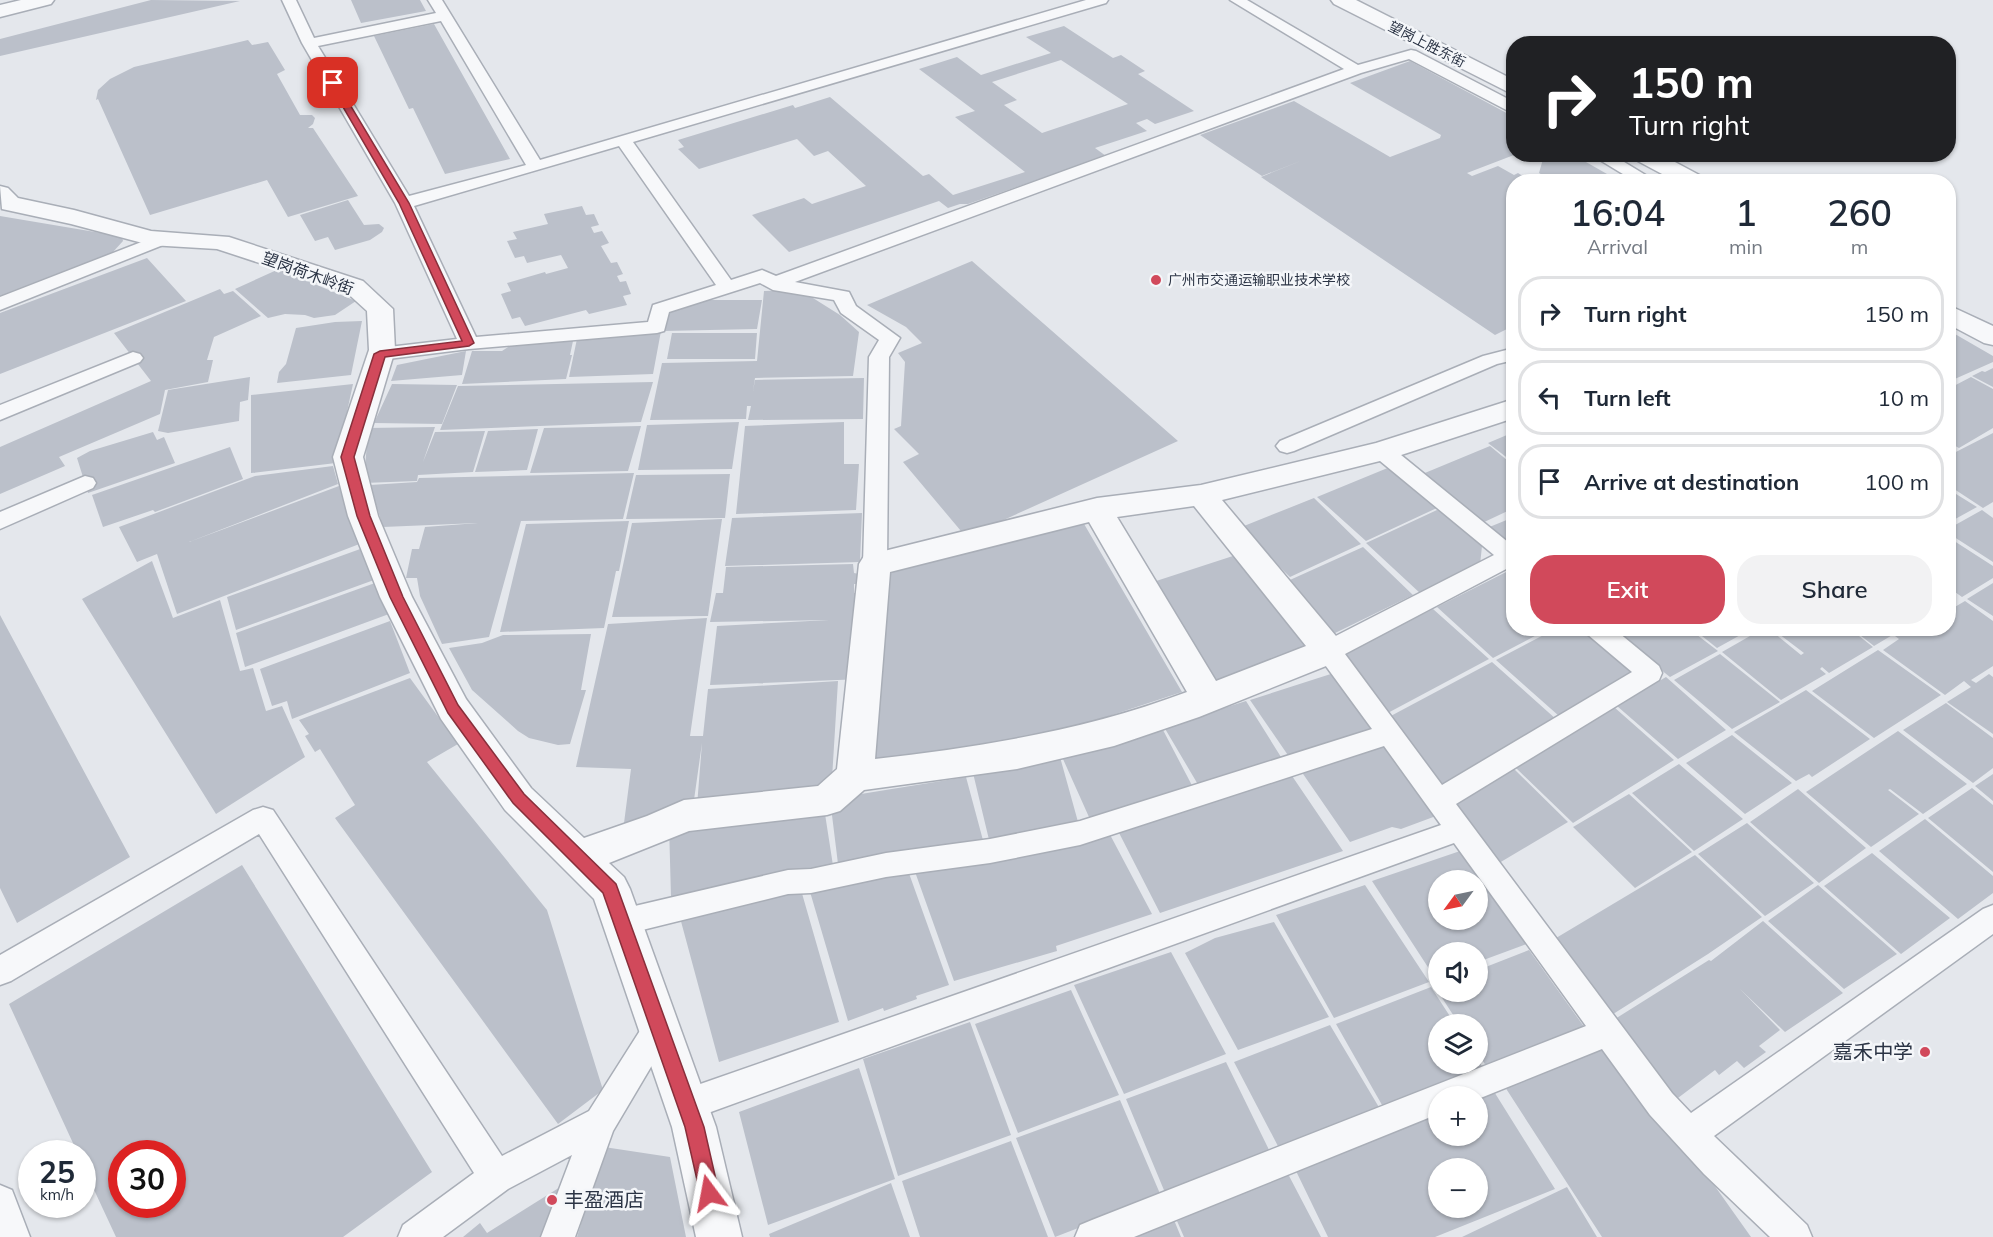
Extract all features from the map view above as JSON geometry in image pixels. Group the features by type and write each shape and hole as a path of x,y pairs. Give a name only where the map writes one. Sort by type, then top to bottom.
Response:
{"street":[{"path":"0,12 44,0"},
{"path":"1348,4 1381,0"},
{"name":"望岗上胜东街","path":"1348,4 1506,84"},
{"path":"1657,162 1680,174"},
{"name":"望岗荷木岭街","path":"0,194 10,204 74,217 150,238 220,242 354,286 380,309 380,354 348,457 363,516 396,597 453,709 519,799 610,889 694,1127 719,1237"},
{"path":"1956,317 1993,336"},
{"path":"855,776 875,564 1097,509 1201,495 1382,451 1506,411"},
{"path":"578,857 660,828 684,816 827,800 855,776 962,764 1042,750 1104,734 1208,698 1329,651 1201,495"},
{"path":"1097,509 1208,698"}],"lane":[{"path":"289,0 309,43 404,203 469,343"},
{"path":"435,0 536,167"},
{"path":"404,203 536,167 1101,0"},
{"path":"1237,0 1356,70"},
{"path":"309,43 444,16"},
{"path":"773,284 1356,70 1411,54 1506,105"},
{"path":"623,140 727,287"},
{"path":"1613,162 1634,174"},
{"path":"0,304 162,239"},
{"path":"380,354 469,343 657,327 660,309 762,276 773,284 826,291 842,296 848,309 890,338 879,357 875,564"},
{"path":"1287,446 1491,360 1506,356"},
{"path":"0,413 134,358"},
{"path":"1382,451 1506,554"},
{"path":"0,521 85,483"},
{"path":"1506,562 1329,651 1661,1104 1795,1237"},
{"path":"1438,801 1650,673 1606,636"},
{"path":"622,922 789,882 811,881 855,871 990,851 1080,833 1390,734"},
{"path":"0,971 262,818 496,1177"},
{"path":"686,1105 1459,830"},
{"path":"1689,1134 1993,918"},
{"path":"558,1237 600,1122 659,1028"},
{"path":"1471,1086 1609,1032"},
{"path":"1092,1237 1428,1103"},
{"path":"415,1237 496,1177 600,1122"},
{"path":"0,1202 13,1237"}],"building":[{"path":"151,0 240,1 0,56 0,39"},
{"path":"351,0 420,0 426,11 361,23"},
{"path":"434,24 510,159 445,174 413,108 409,109 374,36"},
{"path":"1064,26 1113,58 1121,55 1145,71 1138,74 1194,111 1155,124 1147,119 1136,123 1147,131 1095,148 1106,156 968,204 948,208 939,201 789,252 752,215 804,198 812,204 866,186 828,151 814,156 797,139 699,169 678,149 684,147 678,140 793,105 795,108 830,97 923,176 929,174 953,195 1025,172 955,117 975,111 919,69 957,57 981,75 1051,53 1026,37","holes":["1061,60 1128,104 1042,133 1004,105 1017,100 992,82"]},
{"path":"248,40 252,45 268,42 285,70 277,74 300,115 312,115 315,118 313,124 308,128 313,128 358,196 288,217 267,180 150,215 98,99 96,100 98,90 110,79 134,67"},
{"path":"1410,61 1506,113 1506,158 1467,173 1472,176 1498,166 1512,174 1506,174 1506,330 1495,335 1261,177 1303,160 1262,176 1200,135 1294,101 1390,157 1440,138 1441,135 1350,83"},
{"path":"1542,162 1586,162 1607,174 1541,174 1539,173"},
{"path":"348,200 364,225 379,224 384,228 382,232 370,240 335,250 328,237 315,241 300,215"},
{"path":"582,206 586,215 594,214 599,225 591,227 594,233 602,231 609,243 601,246 611,263 617,262 623,274 617,276 620,282 626,281 631,294 623,296 627,305 589,314 586,310 525,326 520,317 512,319 501,294 511,291 507,283 568,268 561,255 527,263 524,256 515,258 507,241 517,239 513,232 548,224 544,214"},
{"path":"0,216 119,236 123,241 113,252 0,297"},
{"path":"147,258 186,301 0,374 0,313"},
{"path":"972,261 1178,441 966,537 903,462 919,454 894,429 901,426 905,362 898,353 922,343 906,327 867,305"},
{"path":"279,269 356,301 335,315 314,318 285,314 268,318 235,289"},
{"path":"220,289 224,294 233,291 261,316 214,337 207,360 213,360 208,382 165,390 160,414 59,457 65,466 0,494 0,447 151,381 114,333"},
{"path":"794,290 805,293 840,315 859,332 853,376 755,378 753,391 755,380 864,378 863,419 748,420 751,406 747,406 746,419 650,420 662,363 757,361 764,291"},
{"path":"693,300 762,300 757,329 663,331 667,310"},
{"path":"362,321 351,375 277,383 279,372 286,364 296,328 335,322"},
{"path":"661,331 653,374 569,377 578,334"},
{"path":"672,333 757,333 755,359 667,359"},
{"path":"1956,335 1993,356 1993,362 1956,378"},
{"path":"573,341 566,379 462,384 472,351 502,351 511,345 525,342"},
{"path":"466,351 462,375 391,381 397,365"},
{"path":"1993,368 1993,387 1972,376 1982,371"},
{"path":"250,377 248,400 240,402 239,421 168,433 158,431 168,390"},
{"path":"1971,377 1993,389 1993,428 1959,448 1956,446 1956,385"},
{"path":"653,382 641,422 440,430 458,386"},
{"path":"353,384 336,463 251,473 251,395"},
{"path":"392,384 457,385 442,424 374,423"},
{"path":"739,422 732,469 638,470 647,425"},
{"path":"844,422 844,464 859,464 856,510 736,514 745,426"},
{"path":"641,426 628,471 530,473 544,428"},
{"path":"435,427 423,462 435,432 485,431 473,472 418,475 417,481 364,483 368,428"},
{"path":"538,429 527,470 475,472 488,431"},
{"path":"153,432 157,440 164,437 175,463 88,493 77,458 90,451"},
{"path":"1993,433 1993,502 1983,508 1956,490 1956,452"},
{"path":"1506,435 1506,457 1488,443"},
{"path":"1490,446 1506,459 1506,512 1480,524 1420,475"},
{"path":"230,447 243,479 155,512 153,510 103,527 92,495"},
{"path":"333,466 338,484 189,542 339,486 353,513 347,515 362,543 177,614 157,554 137,562 119,527 255,476"},
{"path":"1390,467 1439,507 1366,541 1317,497"},
{"path":"634,473 623,519 521,521 489,637 442,644 420,596 417,578 406,578 412,549 419,549 425,527 478,523 383,527 370,485 417,482 419,478"},
{"path":"730,474 725,518 626,519 636,475"},
{"path":"1956,494 1977,507 1956,519"},
{"path":"1314,498 1361,544 1290,577 1239,528"},
{"path":"1437,510 1449,514 1482,546 1480,565 1421,594 1366,543"},
{"path":"1982,510 1993,518 1993,562 1956,538 1956,525"},
{"path":"862,513 860,562 725,566 732,518"},
{"path":"1080,517 1182,692 1024,744 863,764 888,566"},
{"path":"722,519 708,616 612,617 632,523"},
{"path":"1506,520 1506,544 1487,528"},
{"path":"629,521 604,628 500,632 526,524"},
{"path":"1956,542 1993,566 1993,578 1962,597 1956,593"},
{"path":"1363,547 1413,595 1331,635 1281,584"},
{"path":"363,548 374,580 236,630 227,597"},
{"path":"1236,555 1308,649 1216,682 1150,583"},
{"path":"152,561 173,618 220,600 240,671 253,668 266,711 282,706 305,757 216,814 82,599"},
{"path":"853,564 854,573 859,574 859,584 854,584 854,593 858,593 863,679 710,685 717,626 829,620 710,622 716,593 723,593 726,567"},
{"path":"1506,572 1506,636 1535,636 1493,658 1437,607"},
{"path":"375,583 389,614 245,667 236,633"},
{"path":"1993,583 1993,616 1967,599"},
{"path":"1965,601 1993,621 1993,666 1971,680 1976,683 1989,674 1993,677 1993,734 1947,702 1971,687 1964,681 1945,695 1883,650 1899,639 1895,636 1956,636 1956,606"},
{"path":"1433,609 1489,659 1384,715 1342,654"},
{"path":"0,615 130,857 17,923 0,888"},
{"path":"707,618 690,736 703,736 708,689 838,681 831,795 697,806 702,743 693,807 670,821 624,823 631,769 576,767 608,624"},
{"path":"390,621 410,673 292,719 287,701 272,706 260,669"},
{"path":"591,634 581,690 586,690 570,744 558,745 529,738 518,731 472,690 449,648 482,643 503,635"},
{"path":"1542,636 1594,636 1623,661 1620,663 1634,674 1559,716 1496,660"},
{"path":"1618,636 1698,636 1718,651 1670,677"},
{"path":"1702,636 1739,636 1717,648"},
{"path":"1750,636 1778,636 1801,655 1804,653 1782,636 1859,636 1873,647 1829,673 1822,667 1820,669 1826,674 1781,700 1722,652"},
{"path":"1861,636 1891,636 1874,646"},
{"path":"1878,650 1941,695 1874,738 1812,691"},
{"path":"1720,654 1780,702 1732,729 1674,680"},
{"path":"1492,662 1557,720 1438,788 1387,718"},
{"path":"1337,672 1382,735 1294,764 1250,700"},
{"path":"1666,677 1726,730 1678,759 1617,706"},
{"path":"410,678 458,744 427,762 547,910 603,1090 558,1124 335,818 355,805 320,749 315,752 305,736 309,734 299,720"},
{"path":"1806,690 1870,739 1812,777 1809,774 1796,781 1734,732"},
{"path":"1246,701 1286,765 1203,793 1164,727"},
{"path":"1946,703 1993,738 1993,768 1973,783 1903,730"},
{"path":"1614,707 1674,760 1573,823 1516,768"},
{"path":"1163,730 1197,795 1093,826 1063,759"},
{"path":"1898,731 1967,784 1923,814 1890,789 1888,790 1919,814 1871,847 1806,792"},
{"path":"1732,735 1792,783 1745,814 1686,763"},
{"path":"1383,738 1436,816 1401,829 1392,827 1350,842 1301,771"},
{"path":"1060,757 1080,829 991,848 973,773"},
{"path":"1679,764 1743,819 1694,851 1632,793"},
{"path":"1514,769 1568,822 1494,866 1452,805"},
{"path":"1288,770 1343,851 1160,913 1115,825"},
{"path":"1993,774 1993,801 1975,786"},
{"path":"966,777 984,844 839,872 830,799"},
{"path":"1972,788 1993,805 1993,872 1928,818"},
{"path":"1798,789 1866,848 1819,883 1750,822"},
{"path":"1629,794 1692,852 1635,888 1573,827"},
{"path":"823,801 834,872 671,897 669,825"},
{"path":"1925,819 1993,876 1993,893 1958,919 1879,851"},
{"path":"1747,823 1814,883 1765,916 1698,854"},
{"path":"1107,829 1152,914 1056,946 1057,951 954,981 914,869"},
{"path":"1466,849 1481,870 1428,870 1428,930 1488,930 1488,880 1532,942 1488,958 1488,942 1428,942 1428,967 1372,881"},
{"path":"1872,853 1950,918 1901,954 1824,886"},
{"path":"1695,855 1762,917 1610,1016 1546,944"},
{"path":"242,865 432,1172 343,1237 116,1237 96,1194 96,1140 72,1140 9,1004"},
{"path":"906,865 949,985 916,996 917,999 884,1011 883,1008 848,1021 808,885"},
{"path":"799,883 839,1022 719,1062 679,914"},
{"path":"1365,885 1428,982 1334,1018 1276,915"},
{"path":"1818,885 1897,954 1844,989 1768,921"},
{"path":"1763,921 1843,993 1785,1032 1740,989 1780,1030 1759,1046 1766,1052 1744,1068 1737,1061 1719,1075 1715,1070 1670,1104 1607,1024 1709,960 1711,961"},
{"path":"1274,922 1329,1017 1238,1050 1185,953 1215,938"},
{"path":"1529,950 1585,1028 1488,1065 1488,1014 1452,1014 1445,1002 1488,1002 1488,966"},
{"path":"1171,952 1226,1054 1124,1094 1074,985"},
{"path":"1428,988 1428,1002 1441,1002 1449,1014 1428,1014 1428,1074 1483,1074 1453,1086 1428,1086 1428,1096 1386,1112 1336,1024"},
{"path":"1071,990 1119,1095 1018,1133 975,1024"},
{"path":"970,1022 1011,1135 898,1176 863,1059"},
{"path":"1330,1025 1380,1109 1280,1150 1234,1062"},
{"path":"1605,1043 1685,1144 1751,1237 1602,1237 1505,1087"},
{"path":"1226,1062 1272,1156 1166,1195 1126,1099"},
{"path":"859,1068 895,1179 768,1225 739,1112"},
{"path":"1493,1090 1555,1189 1488,1216 1488,1158 1428,1158 1428,1218 1482,1218 1435,1237 1328,1237 1296,1171 1428,1116 1428,1146 1488,1146 1488,1092"},
{"path":"1120,1100 1161,1196 1055,1237 1016,1138"},
{"path":"1011,1141 1048,1237 920,1237 902,1181"},
{"path":"604,1147 670,1157 686,1237 577,1237"},
{"path":"1287,1172 1321,1237 1184,1237 1177,1221"},
{"name":"丰盈酒店","path":"573,1179 548,1237 463,1237 480,1223 487,1233"},
{"path":"891,1183 910,1237 770,1237 769,1234"},
{"path":"1567,1187 1597,1237 1462,1237"},
{"path":"1174,1220 1181,1237 1135,1237"}],"place":[{"name":"广州市交通运输职业技术学校","path":"1156,280"},
{"name":"嘉禾中学","path":"1925,1052"},
{"name":"丰盈酒店","path":"552,1200"}],"route":[{"path":"333,83 404,203 469,343 380,354 348,457 363,516 396,597 453,709 519,799 610,889 694,1127 709,1193"}]}
